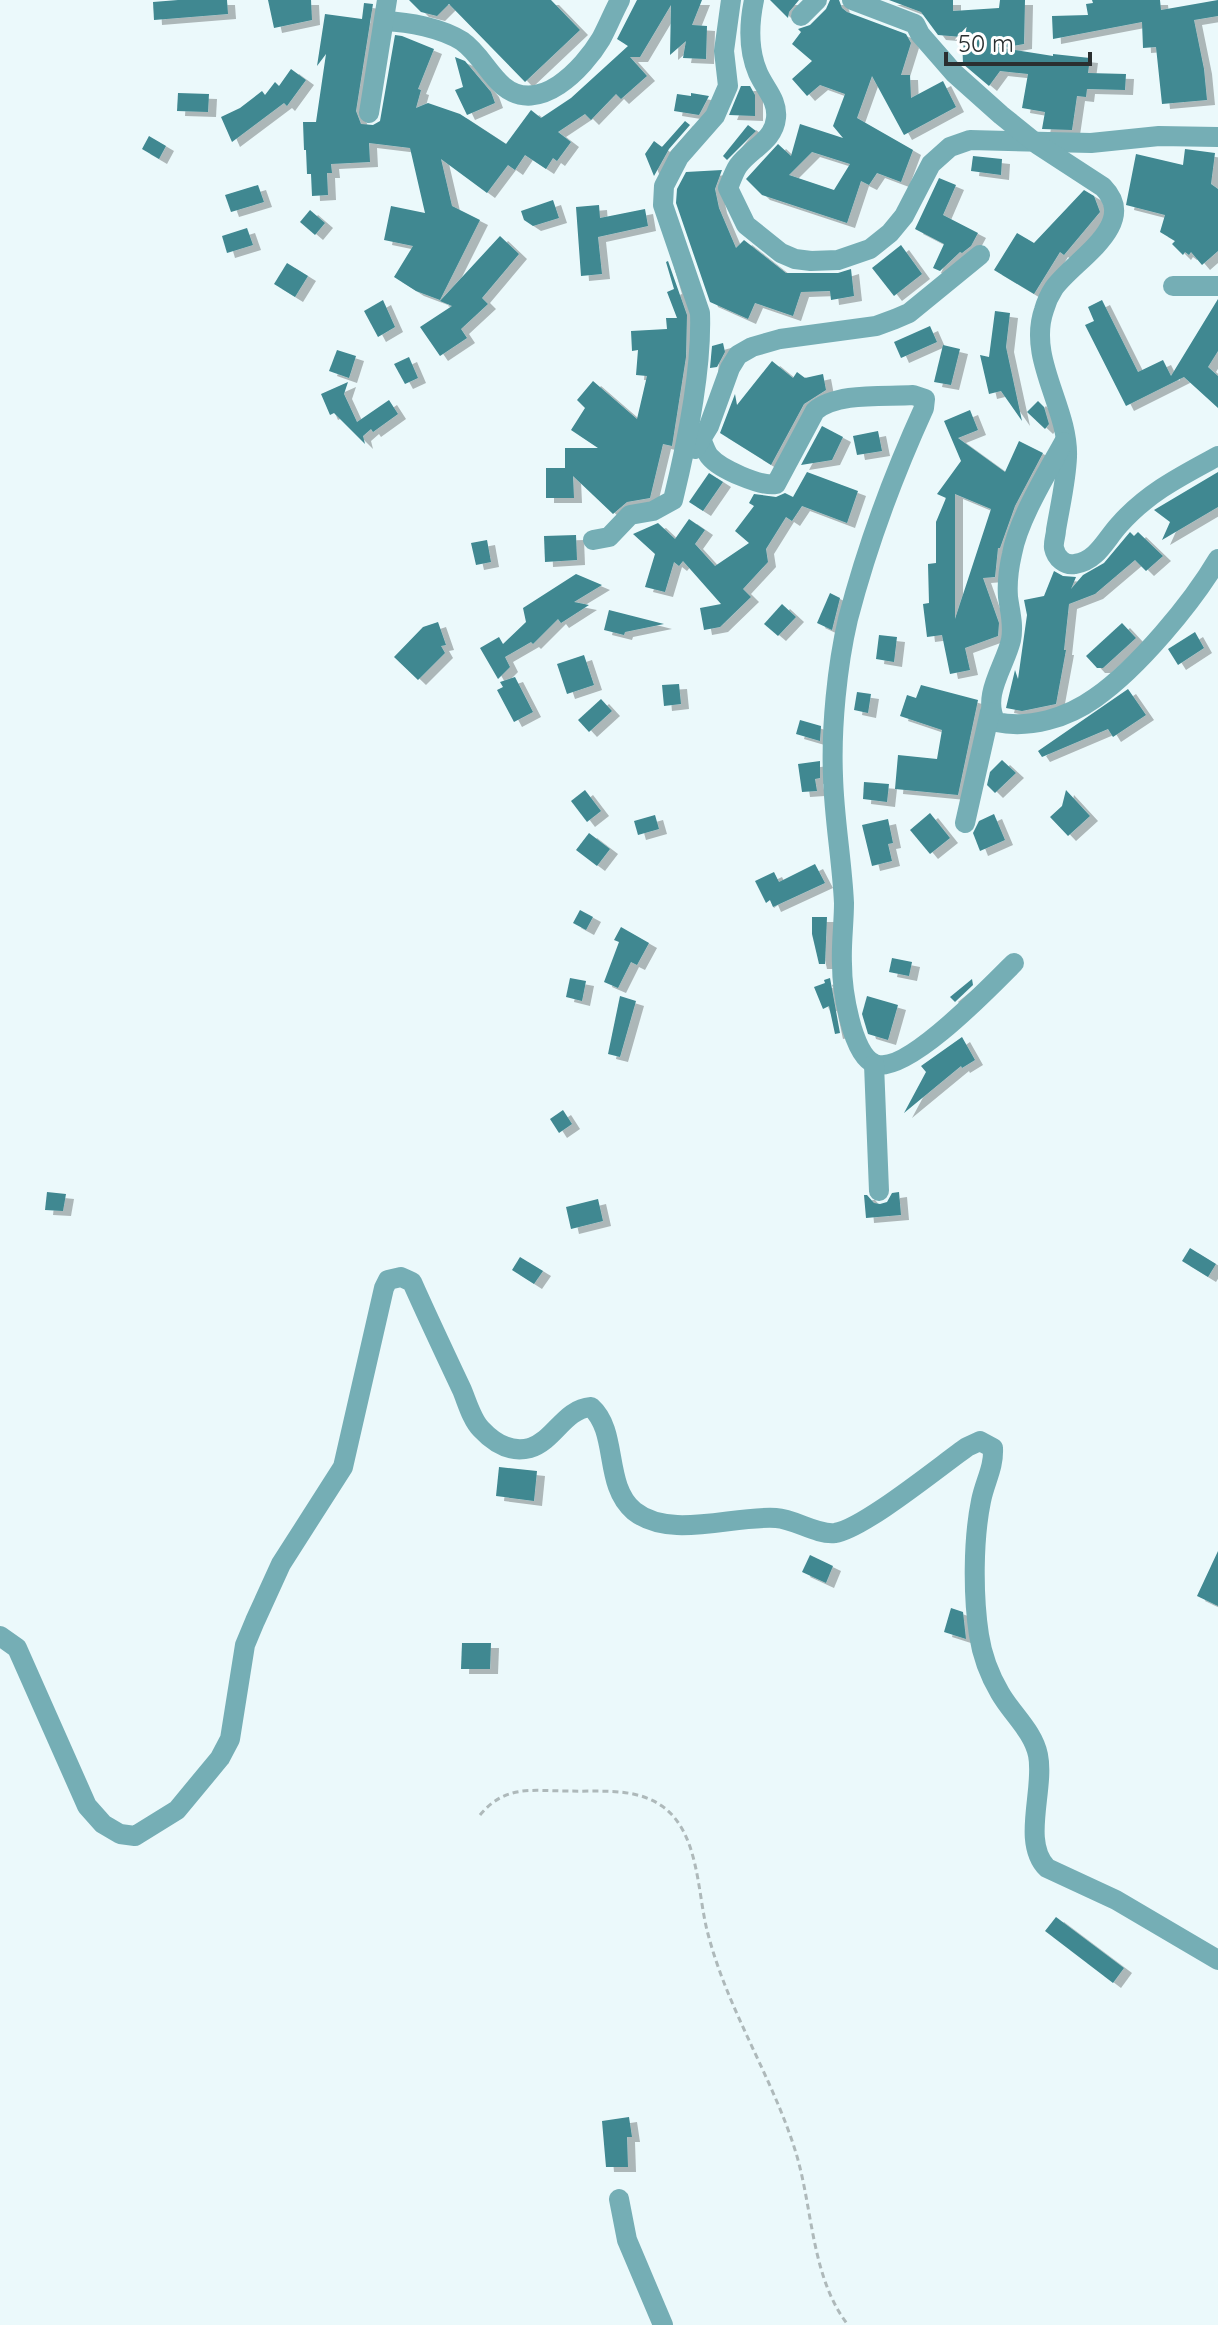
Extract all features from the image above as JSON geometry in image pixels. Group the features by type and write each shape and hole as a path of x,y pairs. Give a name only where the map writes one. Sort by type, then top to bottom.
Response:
{"street":[{"path":"369,113 387,0"},
{"path":"385,21 449,34 472,50 503,86 516,94 534,97 550,90 587,58 620,0"},
{"path":"593,540 609,537 630,515 653,511 673,500 697,367 700,313 663,205 664,186 679,157 715,116 728,86 724,51 731,0"},
{"path":"754,0 751,57 775,101 776,119 771,135 738,165 728,188 746,225 781,253 795,259 838,260 870,249 890,233 904,216 931,164 950,147 970,140 1037,144 1091,143 1159,136 1218,137"},
{"path":"801,16 817,0"},
{"path":"852,0 915,24 954,73 1037,144 1112,196 1116,208 1111,224 1095,248 1054,288 1039,327 1043,358 1066,439 1067,458 1054,547 1061,561 1070,565 1083,563 1097,553 1119,525 1160,486 1218,456"},
{"path":"679,471 709,426 730,368 738,355 752,347 780,339 876,326 895,319 909,313 980,255"},
{"path":"1173,286 1218,286"},
{"path":"701,439 710,457 723,467 767,486 776,484 815,411 824,403 838,399 913,395 925,399 924,408 896,468 848,621 837,695 832,774 844,904 842,965 845,997 861,1054 874,1064 886,1065 903,1059 964,1012 1014,963"},
{"path":"965,823 994,685 1011,641 1013,623 1008,593 1012,552 1036,492 1066,439"},
{"path":"990,712 996,722 1036,724 1060,717 1095,699 1151,646 1205,580 1218,559"},
{"path":"874,1064 879,1191"},
{"path":"0,1636 17,1648 87,1806 103,1824 120,1834 135,1836 177,1810 220,1758 230,1739 245,1645 281,1564 343,1467 384,1288 388,1280 394,1277 407,1278 412,1282 479,1428 503,1447 517,1450 534,1447 579,1408 591,1407 601,1416 620,1492 632,1509 647,1519 673,1525 733,1518 779,1518 833,1533 853,1526 890,1503 967,1447 980,1441 993,1448 994,1464 982,1498 977,1527 979,1637 1000,1693 1032,1737 1038,1756 1035,1845 1039,1860 1047,1868 1116,1900 1218,1960"},
{"path":"619,2199 627,2240 663,2325"}],"path":[{"path":"480,1815 501,1796 519,1790 626,1793 656,1802 676,1821 693,1861 708,1935 733,2009 768,2083 796,2153 831,2298 848,2325"}],"building":[{"path":"227,0 228,14 154,20 153,2"},
{"path":"268,0 311,0 312,20 274,28"},
{"path":"409,0 551,0 580,30 525,82 449,4 437,16 421,12"},
{"path":"637,0 702,0 692,25 707,26 706,59 683,58 686,41 670,55 671,5 640,57 630,57 647,76 621,99 616,94 591,120 585,114 558,132 571,142 557,161 553,158 546,169 525,155 515,170 508,165 487,193 441,159 452,206 480,220 440,300 416,291 394,277 413,246 384,240 391,206 425,213 410,148 369,143 370,162 331,164 332,173 327,173 328,195 312,196 303,122 316,122 326,54 317,66 325,14 362,19 364,3 373,4 356,111 361,124 373,125 380,121 395,35 434,49 418,89 421,90 416,108 428,103 460,114 506,144 531,110 541,118 571,98 628,46 617,39"},
{"path":"770,0 799,0 788,18"},
{"path":"830,0 839,0 847,12 906,34 911,43 901,75 910,75 911,98 943,81 956,107 904,135 872,76 857,118 913,150 901,182 877,173 869,185 861,181 847,223 762,195 746,179 778,144 791,156 800,124 843,138 833,126 845,94 820,85 807,96 792,79 812,61 792,44 801,32 798,29 810,25 826,9","holes":["812,152 850,164 834,190 789,175"]},
{"path":"889,0 953,0 953,11 999,8 1000,0 1025,0 1024,44 1002,48 1090,58 1088,73 1126,74 1125,90 1087,89 1086,97 1077,96 1072,130 1042,129 1045,112 1022,108 1028,74 1000,71 989,86 963,64 962,37 938,35 921,12"},
{"path":"1092,0 1160,0 1161,10 1218,0 1218,16 1194,20 1207,100 1162,104 1156,47 1143,48 1142,22 1053,39 1052,16 1088,15 1086,4 1093,3"},
{"path":"455,57 465,61 491,92 495,103 467,115 455,90 463,87"},
{"path":"291,69 306,80 287,106 284,103 232,142 221,117 240,108 262,91 265,95 275,82 279,86"},
{"path":"741,86 750,86 755,95 755,116 729,115"},
{"path":"178,93 209,94 208,112 177,111"},
{"path":"691,93 709,96 699,115 674,111 677,94 691,96"},
{"path":"685,121 690,125 669,149 654,176 645,154 654,141 662,147"},
{"path":"748,125 756,131 727,160 723,156"},
{"path":"149,136 166,146 159,159 142,149"},
{"path":"1185,149 1215,153 1211,184 1218,189 1218,251 1202,265 1191,252 1183,255 1172,244 1175,241 1160,232 1165,215 1126,205 1136,154 1183,165"},
{"path":"973,156 1002,159 1001,175 971,171"},
{"path":"722,170 715,189 719,208 736,248 744,240 786,273 838,273 851,269 854,296 831,300 830,291 801,292 793,316 755,303 748,319 710,302 676,203 677,189 686,172"},
{"path":"939,178 956,185 943,215 978,233 971,246 940,271 933,268 944,244 915,229"},
{"path":"258,185 264,202 231,212 225,195"},
{"path":"1084,190 1094,196 1100,212 1064,255 1060,252 1034,294 994,270 1017,233 1034,243"},
{"path":"553,200 559,218 533,226 524,220 521,211"},
{"path":"599,205 600,218 645,209 648,226 598,237 602,274 581,276 576,207"},
{"path":"310,210 325,223 315,235 300,222"},
{"path":"247,228 253,245 227,253 222,236"},
{"path":"500,236 519,254 482,298 488,304 461,329 467,338 440,356 420,327 452,306 440,301"},
{"path":"901,245 922,274 894,296 872,268"},
{"path":"668,261 687,315 686,357 672,446 663,444 650,498 627,502 613,514 573,476 574,498 546,498 546,468 565,468 565,448 598,448 571,430 585,408 577,400 593,381 637,419 647,376 636,375 638,350 632,351 631,331 667,329 666,318 677,318 667,292 674,289"},
{"path":"287,263 308,276 295,297 274,284"},
{"path":"1218,299 1218,351 1208,367 1218,376 1218,408 1184,377 1126,406 1085,325 1094,321 1088,307 1102,300 1138,372 1163,360 1171,376"},
{"path":"383,300 395,327 378,337 364,311"},
{"path":"995,311 1010,313 1006,347 1022,421 1001,391 989,394 980,355 989,357"},
{"path":"930,326 937,342 901,358 894,342"},
{"path":"723,343 725,352 717,367 710,368 712,346"},
{"path":"943,345 960,349 951,385 934,382"},
{"path":"337,350 356,356 349,378 329,371"},
{"path":"409,357 418,378 405,384 394,364"},
{"path":"772,361 793,378 797,372 805,378 823,374 826,390 804,404 771,465 720,433 735,394 737,405"},
{"path":"348,382 344,394 357,422 389,400 398,414 363,436 365,444 334,413 330,415 321,394"},
{"path":"1038,401 1044,407 1049,424 1045,429 1027,412"},
{"path":"970,410 978,430 958,438 1005,472 1019,441 1043,453 1015,506 998,548 995,577 983,578 999,623 998,636 965,648 970,670 950,674 942,635 927,637 923,604 929,603 928,564 936,563 936,522 946,498 937,494 961,461 944,421","holes":["955,494 991,509 955,619"]},
{"path":"822,426 843,437 832,460 801,465"},
{"path":"878,431 882,451 857,455 853,436"},
{"path":"807,472 858,491 847,523 802,506 792,521 786,517 766,549 768,562 743,589 751,597 720,627 704,630 700,608 721,604 683,561 679,566 674,562 665,592 645,587 655,554 633,534 658,523 675,539 689,519 705,530 695,544 715,566 749,543 735,531 754,506 749,503 754,494 776,497 785,493 793,497"},
{"path":"1218,472 1218,507 1162,540 1170,522 1154,510"},
{"path":"709,473 723,482 703,511 689,502"},
{"path":"1130,532 1134,536 1138,532 1163,556 1146,571 1135,560 1095,594 1069,604 1066,650 1056,704 1022,711 1006,708 1015,670 1018,679 1027,615 1024,600 1044,596 1054,571 1063,576 1076,577 1071,589 1083,575 1104,563"},
{"path":"576,535 577,560 545,562 544,536"},
{"path":"487,540 491,562 476,565 471,543"},
{"path":"576,574 602,585 574,602 589,605 561,623 558,619 533,644 531,642 505,657 510,667 498,679 480,648 499,637 503,644 526,622 523,608"},
{"path":"830,593 840,598 832,630 817,623"},
{"path":"782,604 796,617 778,636 764,624"},
{"path":"609,610 664,624 625,632 624,635 604,630"},
{"path":"438,622 446,645 441,646 445,653 418,680 394,657 423,627"},
{"path":"1122,623 1136,638 1103,668 1097,668 1086,656"},
{"path":"1195,632 1204,648 1178,665 1168,649"},
{"path":"879,635 897,637 894,662 876,659"},
{"path":"584,655 594,685 567,694 557,664"},
{"path":"515,677 533,712 514,722 497,690 503,687 500,682"},
{"path":"679,684 681,704 664,706 662,685"},
{"path":"921,685 978,700 958,795 895,789 898,755 937,759 942,730 900,716 907,695 916,698"},
{"path":"1128,689 1146,715 1113,737 1108,729 1042,757 1038,751"},
{"path":"857,692 871,694 868,713 854,710"},
{"path":"601,699 612,711 589,732 578,720"},
{"path":"800,720 821,726 820,741 796,734"},
{"path":"1002,760 1016,773 995,793 987,785 990,772"},
{"path":"820,761 820,778 815,779 817,791 802,792 798,764"},
{"path":"864,782 889,784 887,802 863,799"},
{"path":"585,790 601,811 587,822 571,801"},
{"path":"1066,790 1090,816 1068,836 1050,817 1062,806"},
{"path":"930,813 950,838 930,854 910,830"},
{"path":"994,814 1005,840 980,851 973,833 979,821"},
{"path":"655,815 659,829 638,835 634,821"},
{"path":"888,819 893,843 888,844 892,861 872,866 862,825"},
{"path":"589,833 610,849 597,866 576,850"},
{"path":"815,864 825,883 773,907 770,900 766,903 755,881 774,872 779,882"},
{"path":"580,910 593,917 586,930 573,923"},
{"path":"812,917 827,917 825,964 819,964 812,934"},
{"path":"621,927 649,943 637,965 631,962 618,988 604,982 619,942 614,940"},
{"path":"892,958 912,962 909,976 889,972"},
{"path":"570,978 586,981 582,1001 566,997"},
{"path":"830,978 840,1033 835,1034 829,1006 823,1009 814,987"},
{"path":"972,979 973,985 955,1002 950,997"},
{"path":"620,996 636,1001 620,1057 608,1054"},
{"path":"867,996 898,1005 888,1040 868,1034 862,1014"},
{"path":"962,1037 975,1060 961,1066 904,1113 926,1072 921,1066"},
{"path":"563,1110 572,1124 559,1133 550,1119"},
{"path":"47,1192 66,1194 63,1211 45,1210"},
{"path":"899,1192 901,1215 866,1218 864,1195 880,1204 887,1202 892,1193"},
{"path":"598,1199 603,1221 571,1229 566,1207"},
{"path":"1190,1248 1216,1264 1208,1277 1182,1261"},
{"path":"520,1257 543,1271 534,1284 512,1270"},
{"path":"499,1467 537,1471 534,1501 496,1496"},
{"path":"1218,1551 1218,1606 1197,1596"},
{"path":"810,1555 833,1566 826,1583 802,1572"},
{"path":"951,1608 963,1612 966,1639 944,1632"},
{"path":"462,1643 491,1643 490,1669 461,1669"},
{"path":"1056,1917 1124,1968 1113,1983 1045,1931"},
{"path":"629,2117 632,2137 627,2137 628,2167 606,2167 602,2121"}]}
